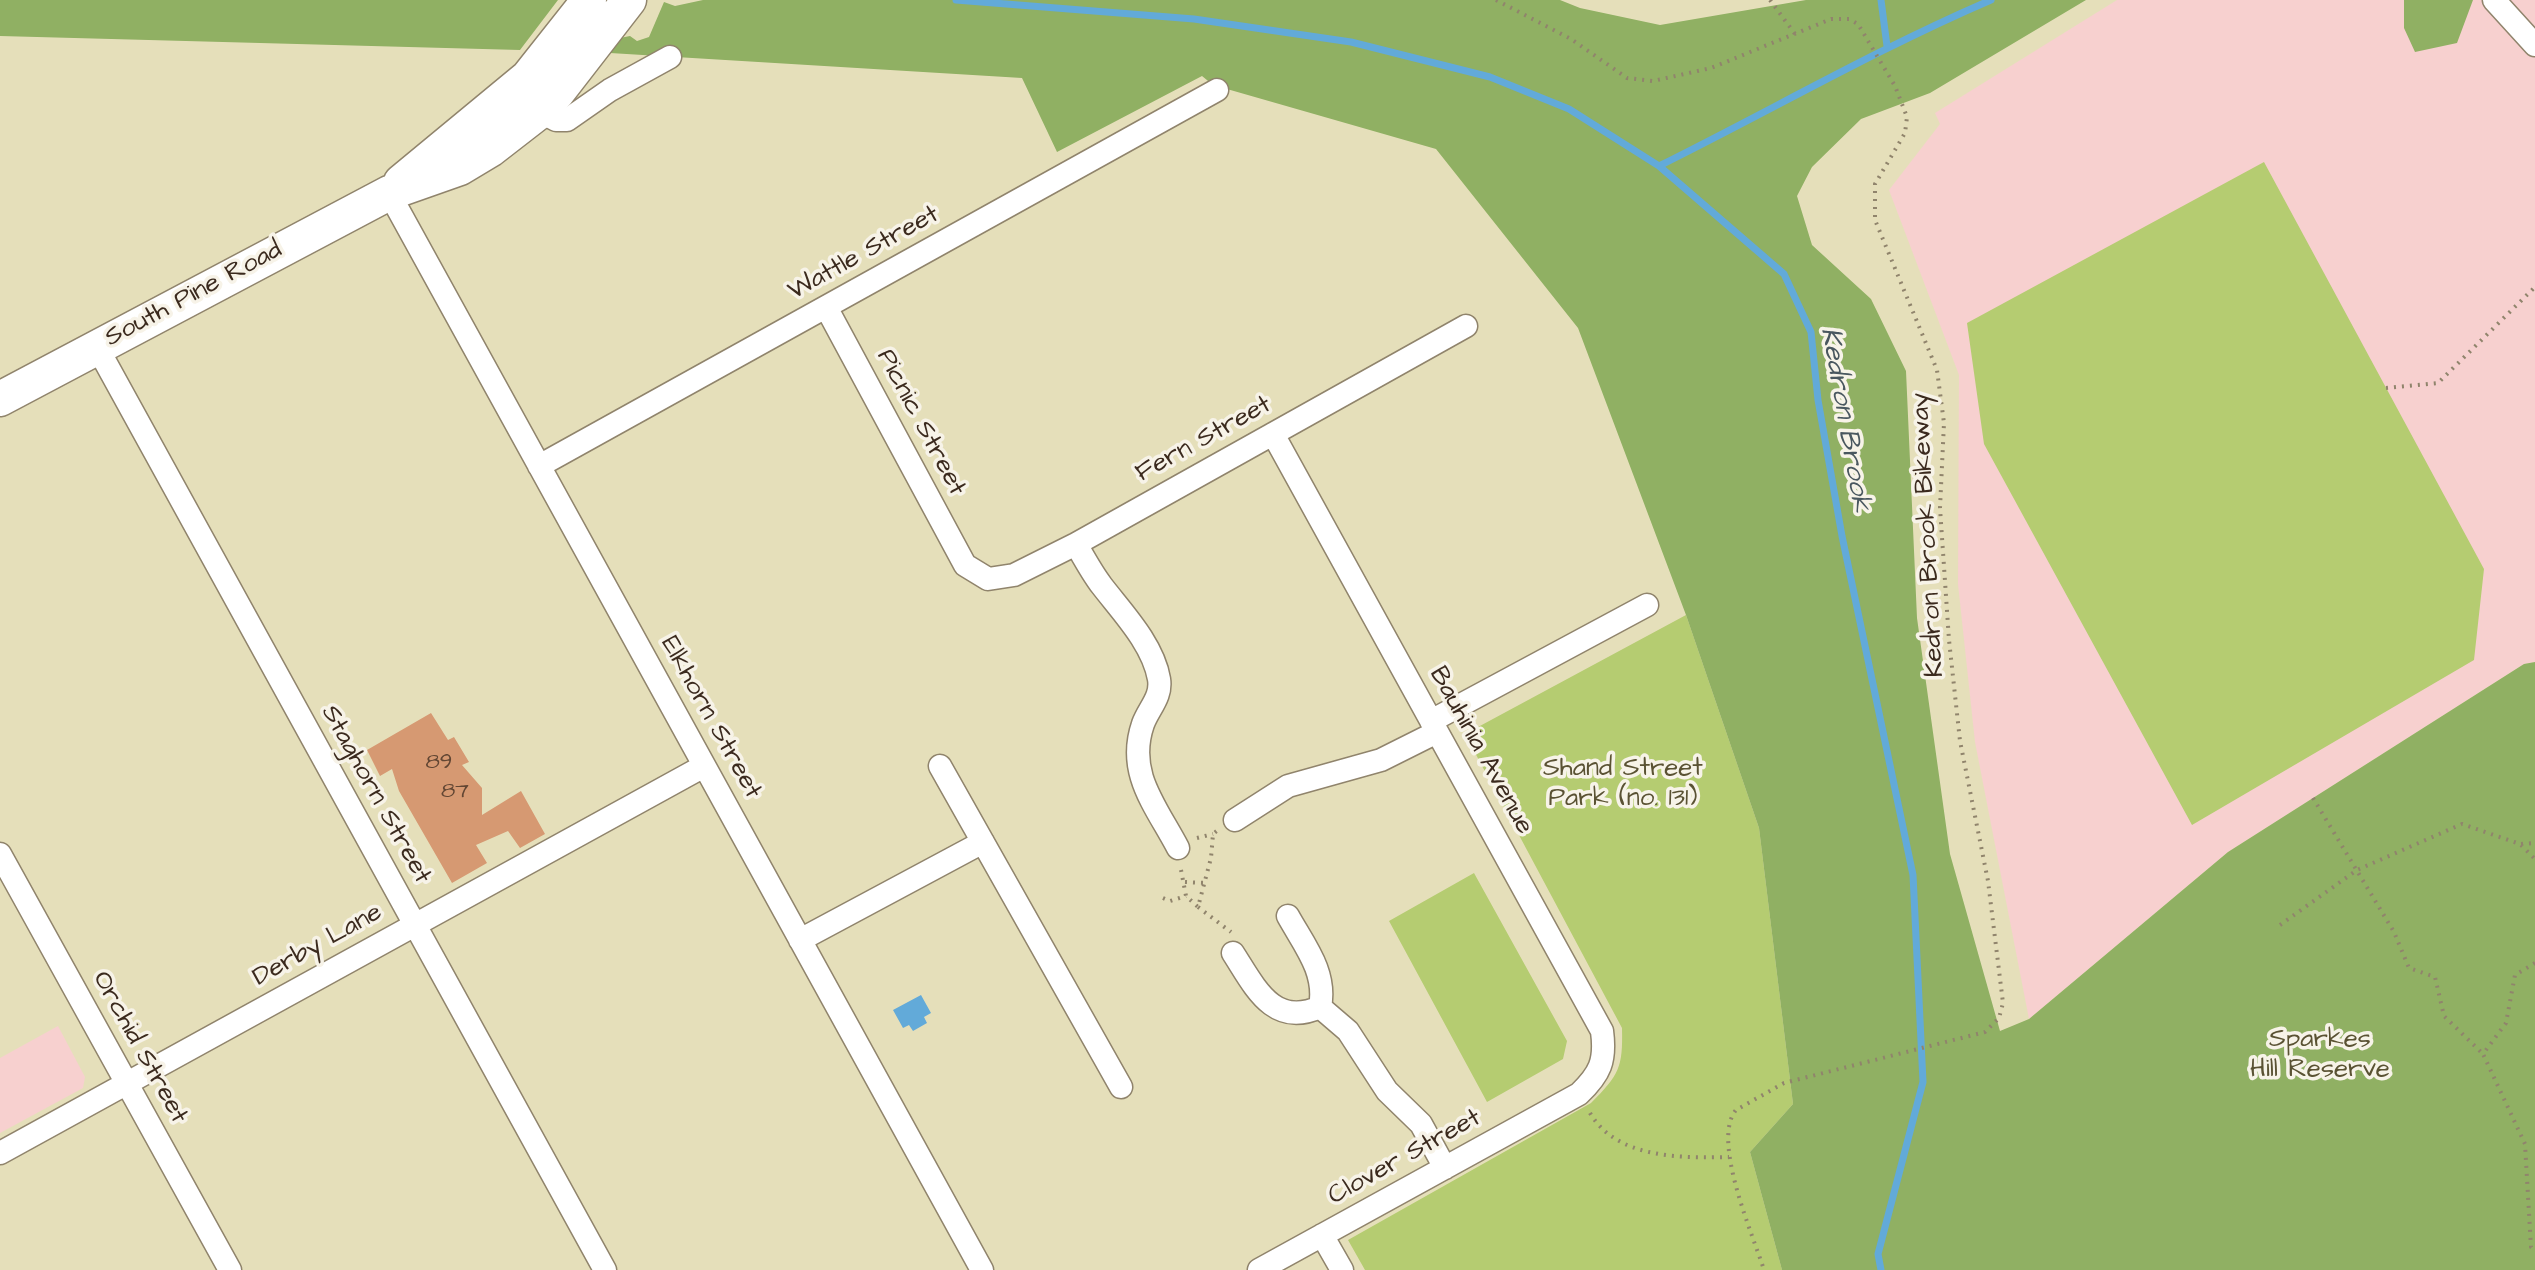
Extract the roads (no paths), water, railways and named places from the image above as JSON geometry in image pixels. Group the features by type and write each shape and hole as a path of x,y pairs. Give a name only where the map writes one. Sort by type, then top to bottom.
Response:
{"highway":[{"name":"South Pine Road","path":"389,193 511,93 562,36 589,0"},
{"name":"South Pine Road","path":"0,399 389,193 460,168 539,112 629,0"}],"street":[{"path":"2494,0 2535,45"},
{"path":"511,93 556,120 572,118 610,90 670,57"},
{"name":"Wattle Street","path":"539,466 1217,90"},
{"name":"Elkhorn Street","path":"389,193 982,1270"},
{"name":"Picnic Street","path":"826,307 965,565"},
{"name":"Fern Street","path":"965,565 988,579 1014,575 1076,544 1466,326"},
{"name":"Staghorn Street","path":"97,347 605,1270"},
{"name":"Bauhinia Avenue","path":"1273,434 1602,1031 1605,1055 1598,1075 1579,1094"},
{"path":"1076,544 1101,585 1124,611 1156,668 1160,682 1157,700 1143,722 1137,772 1178,848"},
{"path":"1235,820 1288,786 1381,760 1434,726 1647,605"},
{"name":"Derby Lane","path":"0,1153 704,766"},
{"path":"940,766 1121,1087"},
{"path":"800,940 983,842"},
{"name":"Orchid Street","path":"0,854 230,1270"},
{"path":"1288,916 1321,974 1323,990 1320,1007"},
{"path":"1233,953 1260,994 1284,1013 1304,1014 1320,1007"},
{"path":"1320,1007 1348,1031 1387,1091 1421,1124 1445,1168"},
{"name":"Clover Street","path":"1259,1270 1579,1094"},
{"path":"1322,1235 1342,1270"}],"water":[{"path":"921,995 931,1013 924,1017 927,1023 913,1031 909,1025 903,1028 893,1010"}],"waterway":[{"name":"Kedron Brook","path":"956,0 1194,19 1351,42 1490,77 1569,109 1659,166 1784,274 1811,332 1818,400 1842,536 1913,875 1923,1082 1878,1254 1881,1270"},
{"path":"1881,0 1887,46"},
{"path":"1659,166 1865,60 1991,0"}],"park label":[{"name":"Shand Street Park (no. 131)","path":"1623,785"},
{"name":"Sparkes Hill Reserve","path":"2320,1056"}]}
